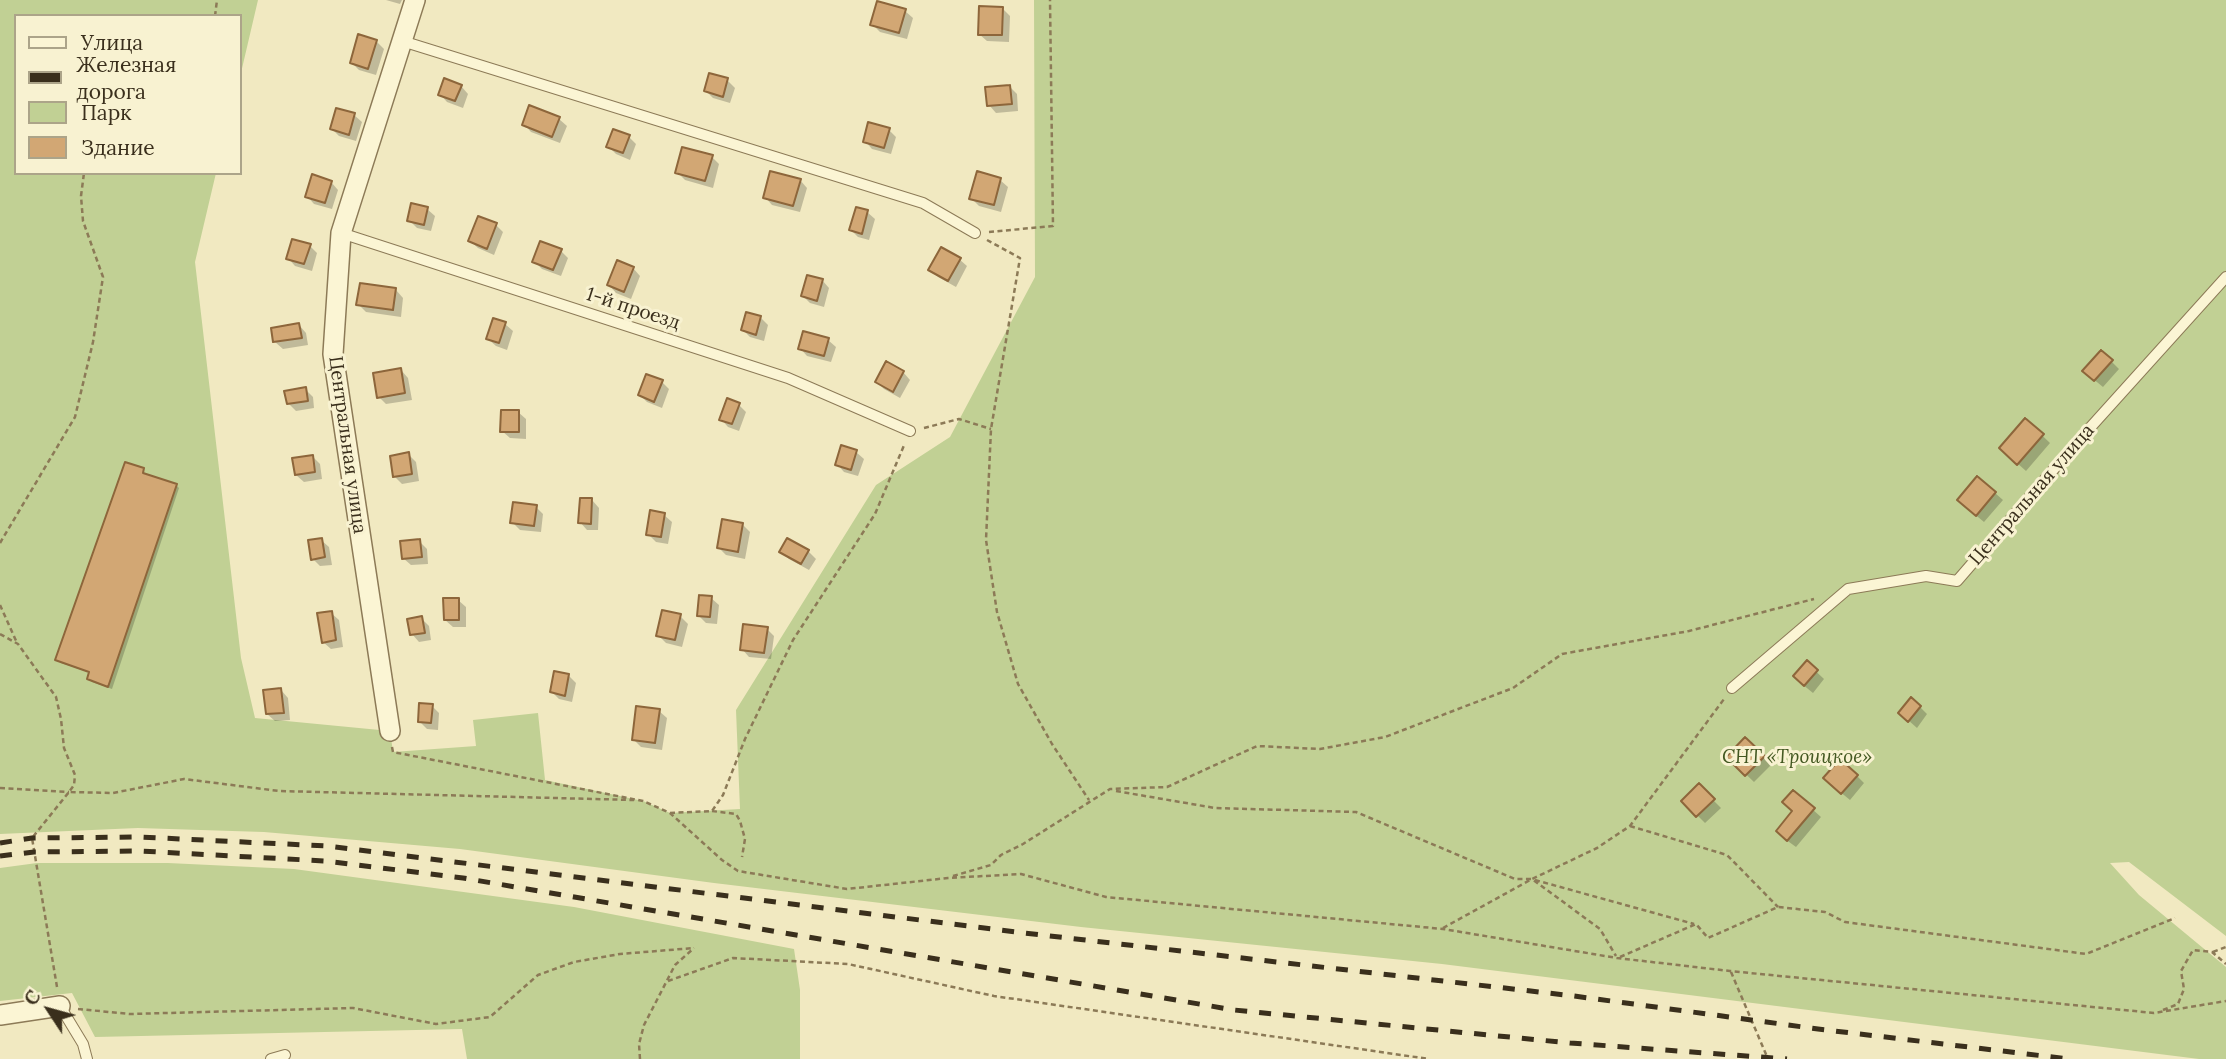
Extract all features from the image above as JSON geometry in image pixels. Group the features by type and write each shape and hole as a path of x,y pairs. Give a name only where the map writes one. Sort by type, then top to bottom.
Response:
{"street":[{"name":"Центральная улица","path":"390,731 333,354 341,233 415,0"},
{"path":"0,1015 60,1006"}],"lane":[{"path":"402,41 923,202 975,233"},
{"name":"1-й проезд","path":"341,233 788,378 910,431"},
{"name":"Центральная улица","path":"1848,589 1926,576 1957,581 2226,277"},
{"path":"1732,688 1848,589"},
{"path":"60,1006 83,1044 87,1059"},
{"path":"271,1059 285,1055"}],"path":[{"path":"975,233 1053,226 1050,0"},
{"path":"0,543 75,417 93,342 103,277 83,221 81,196 85,175"},
{"path":"975,233 1020,258 991,429 986,540 997,612 1018,684 1089,801"},
{"path":"712,811 723,795 793,640 875,514 910,431 959,419 991,429"},
{"path":"948,878 990,865 1000,855 1023,844 1110,789 1167,787 1257,746 1320,749 1385,737 1513,688 1562,654 1689,631 1848,589"},
{"path":"0,605 18,644 55,696 64,748 75,775 74,785 32,838 60,1006 130,1014 353,1008 436,1024 490,1017 538,975 574,962 620,954 694,948 675,965 644,1025 639,1044 640,1059"},
{"path":"0,634 18,644"},
{"path":"1443,929 1532,879 1597,848 1630,826 1732,688"},
{"path":"390,731 393,752 643,801 670,813 738,871 847,889 948,878 1021,874 1106,897 1443,929 1616,958 1730,971 2154,1013 2226,1000"},
{"path":"0,788 113,793 184,779 279,791 643,801"},
{"path":"1110,789 1215,808 1356,812 1515,879 1532,879 1696,924 1709,938 1778,907 1825,912 1845,922 2086,954 2175,919"},
{"path":"670,813 712,811 736,814 745,839 742,857"},
{"path":"1630,826 1727,855 1778,907"},
{"path":"1532,879 1601,929 1616,958"},
{"path":"1616,958 1696,924"},
{"path":"2211,953 2226,947"},
{"path":"2154,1013 2178,1004 2184,989 2181,971 2193,950 2211,953 2226,964"},
{"path":"668,981 733,958 848,964 994,996 1429,1059"},
{"path":"1730,971 1768,1059"}],"green space":[{"name":"СНТ «Троицкое»","path":"0,0 258,0 242,68 242,14 14,14 14,175 216,175 195,262 241,658 255,718 390,731 393,752 476,746 473,720 538,713 545,780 643,801 670,813 740,809 736,710 876,485 950,437 1035,277 1034,0 2226,0 2226,936 2129,862 2110,863 2139,895 2226,967 2226,1059 2199,1059 1442,964 1081,927 460,849 264,832 138,828 0,834"},
{"path":"37,863 168,863 294,869 574,907 794,949 800,990 800,1059 467,1059 462,1029 95,1037 72,993 0,1001 0,868"}],"building":[{"path":"877,1 906,9 899,33 870,25"},
{"path":"979,6 1003,7 1002,35 978,35"},
{"path":"358,34 377,40 368,69 350,63"},
{"path":"709,73 728,78 723,97 704,91"},
{"path":"444,78 462,85 455,101 438,95"},
{"path":"1010,85 1012,104 987,106 985,87"},
{"path":"529,105 560,117 552,137 522,125"},
{"path":"336,108 355,113 349,135 330,129"},
{"path":"868,122 890,128 884,148 863,142"},
{"path":"613,129 630,135 623,153 606,147"},
{"path":"682,147 713,155 705,181 675,173"},
{"path":"770,171 801,179 793,206 763,198"},
{"path":"977,171 1001,178 994,205 969,199"},
{"path":"312,174 332,181 325,203 305,197"},
{"path":"411,203 428,207 424,225 407,221"},
{"path":"856,207 868,210 862,234 849,230"},
{"path":"478,216 497,223 487,249 468,241"},
{"path":"292,239 311,244 304,264 286,259"},
{"path":"540,241 562,249 553,270 532,262"},
{"path":"941,247 961,258 948,281 928,270"},
{"path":"617,260 634,267 624,292 607,285"},
{"path":"807,275 823,279 817,301 801,296"},
{"path":"360,283 396,288 393,310 356,305"},
{"path":"746,312 761,316 756,335 741,330"},
{"path":"493,318 506,322 499,343 486,339"},
{"path":"299,323 302,338 273,342 271,328"},
{"path":"803,331 829,338 824,356 798,349"},
{"path":"2101,350 2113,360 2094,381 2082,371"},
{"path":"886,361 904,371 893,392 875,382"},
{"path":"401,368 405,393 377,398 373,373"},
{"path":"646,374 663,380 654,402 638,395"},
{"path":"306,387 308,401 287,404 284,391"},
{"path":"727,398 740,403 732,424 719,420"},
{"path":"501,410 519,410 519,432 500,432"},
{"path":"2025,418 2044,434 2017,465 1999,448"},
{"path":"841,445 857,450 851,470 835,465"},
{"path":"409,452 412,474 393,477 390,456"},
{"path":"313,455 315,472 295,475 292,458"},
{"path":"125,462 144,468 143,473 177,484 108,687 87,679 89,672 55,660"},
{"path":"1977,476 1996,492 1976,516 1957,500"},
{"path":"580,498 592,498 591,524 578,523"},
{"path":"513,502 537,505 534,526 510,523"},
{"path":"650,510 665,513 661,537 646,535"},
{"path":"722,519 743,523 738,552 717,548"},
{"path":"322,538 325,557 311,560 308,540"},
{"path":"787,538 809,550 801,564 779,552"},
{"path":"420,539 422,557 402,559 400,541"},
{"path":"699,595 712,596 710,617 697,616"},
{"path":"443,598 459,598 459,620 444,620"},
{"path":"662,610 681,614 675,640 656,636"},
{"path":"332,611 336,640 322,643 317,613"},
{"path":"422,616 425,633 410,635 407,619"},
{"path":"743,624 768,627 764,653 740,650"},
{"path":"1807,660 1818,670 1804,686 1793,676"},
{"path":"554,671 569,674 565,696 550,692"},
{"path":"281,688 284,713 266,714 263,690"},
{"path":"1911,697 1921,706 1908,722 1898,713"},
{"path":"419,703 433,704 431,723 418,722"},
{"path":"636,706 660,709 655,743 632,740"},
{"path":"1745,737 1765,756 1745,776 1726,757"},
{"path":"1840,759 1858,775 1841,794 1823,778"},
{"path":"1699,783 1715,799 1696,817 1681,801"},
{"path":"1793,790 1815,808 1787,841 1776,831 1792,811 1782,802"}],"railway":[{"path":"0,843 32,838 139,837 327,846 1024,933 1574,996 2069,1059"},
{"path":"0,856 34,852 140,851 325,861 463,878 1234,1010 1570,1043 1787,1059"}]}
